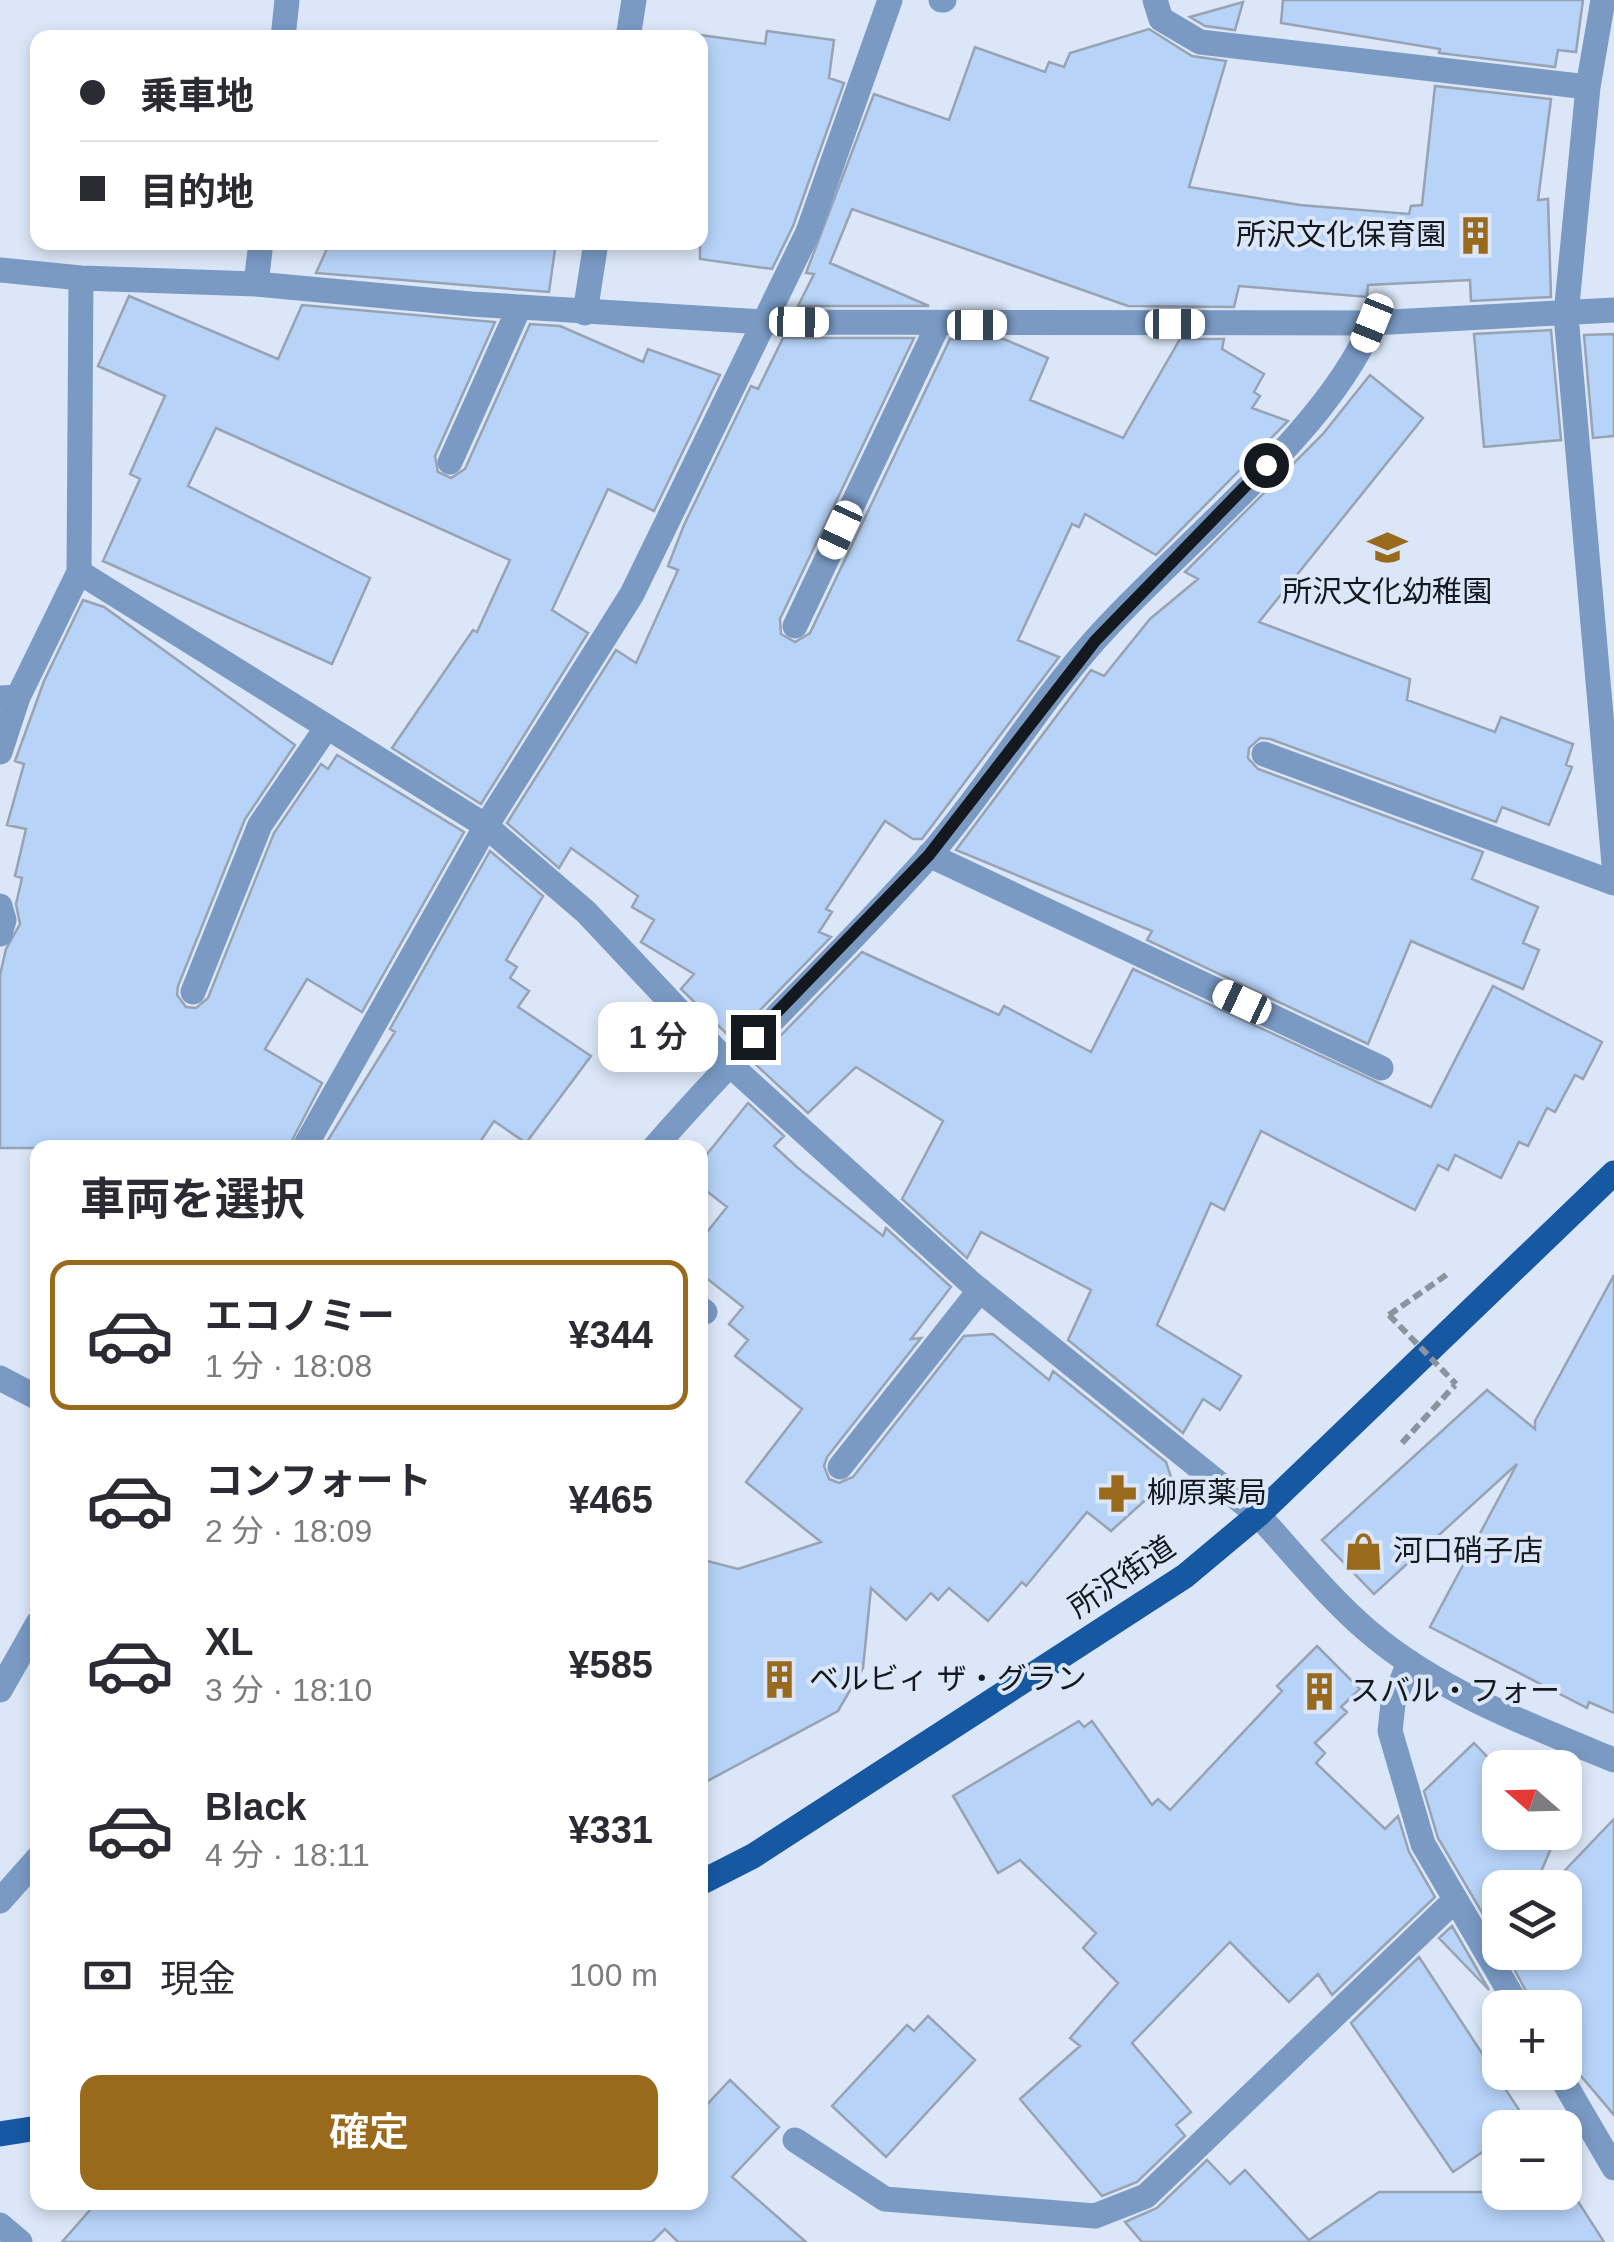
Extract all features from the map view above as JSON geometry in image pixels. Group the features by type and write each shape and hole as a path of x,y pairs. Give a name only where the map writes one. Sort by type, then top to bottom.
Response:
{"main road":[{"name":"所沢街道","path":"708,1879 753,1856 1185,1576 1258,1515 1614,1173"},
{"path":"0,2134 30,2129"}],"street":[{"path":"284,30 287,0"},
{"path":"629,30 634,0"},
{"path":"309,1140 486,826 632,594 808,232 890,0"},
{"path":"1155,0 1161,19 1200,42 1588,87"},
{"path":"1603,0 1588,87 1566,315 1614,864"},
{"path":"256,284 260,250"},
{"path":"585,312 595,250"},
{"path":"0,270 81,278 256,284 520,308 764,322 1372,323 1614,310"},
{"path":"0,752 9,698 79,572 81,278"},
{"path":"450,462 520,308"},
{"path":"661,1140 728,1063 929,855 1095,641 1307,421 1362,350 1372,323"},
{"path":"795,626 938,325"},
{"path":"79,572 486,826 586,912 728,1063 980,1290 1258,1515 1357,1621 1409,1662 1462,1692 1614,1760"},
{"path":"193,992 260,825 327,727"},
{"path":"1264,754 1614,883"},
{"path":"929,855 1381,1068"},
{"path":"0,906 4,920 0,934"},
{"path":"840,1467 980,1290"},
{"path":"0,1378 30,1394"},
{"path":"0,1690 30,1637"},
{"path":"1409,1662 1394,1704 1390,1731 1423,1844 1508,1990"},
{"path":"0,1902 30,1867"},
{"path":"794,2140 884,2199 1095,2216 1146,2196 1456,1900"},
{"path":"1568,2090 1614,2168"},
{"path":"0,2225 20,2242"}],"path":[{"path":"1402,1443 1456,1384 1389,1315 1465,1262"}],"building":[{"path":"1283,0 1583,0 1576,52 1558,50 1555,67 1439,53 1440,49 1281,23"},
{"path":"1243,2 1235,30 1205,26 1190,17"},
{"path":"1149,29 1192,56 1226,61 1189,187 1300,205 1409,214 1411,206 1422,205 1435,86 1551,99 1538,200 1548,199 1551,297 1471,301 1470,280 1368,285 1367,297 1239,286 1234,307 1128,306 852,209 830,263 929,306 798,306 814,274 806,273 874,94 949,120 975,47 1045,72 1049,62 1064,67 1070,53"},
{"path":"767,31 834,40 829,78 844,83 793,226 772,269 700,259 700,250 708,250 708,36 765,44"},
{"path":"326,250 555,250 549,292 316,273"},
{"path":"129,296 278,359 302,305 495,322 435,456 438,472 451,478 465,469 530,324 560,326 643,362 648,349 720,375 654,511 608,489 552,610 588,633 481,804 392,748 473,630 477,632 510,560 216,428 188,486 370,578 332,664 103,561 140,479 130,474 165,396 98,366"},
{"path":"1551,330 1561,440 1484,447 1474,334"},
{"path":"1614,334 1614,436 1593,438 1584,335"},
{"path":"783,338 914,338 780,619 781,634 795,642 810,633 950,339 1004,339 1048,358 1030,400 1123,438 1180,339 1224,339 1222,349 1264,374 1254,392 1260,396 1252,408 1288,421 1156,555 1085,514 1079,527 1072,524 1018,640 1059,657 922,839 913,839 885,821 826,909 832,912 819,932 831,937 732,1039 681,989 694,974 641,942 654,920 632,907 638,896 571,848 559,868 507,823 616,650 636,663 678,570 668,566 684,525 751,386 758,389"},
{"path":"1370,375 1423,418 1259,622 1410,679 1407,700 1495,732 1501,717 1573,744 1566,765 1572,767 1549,825 1502,807 1496,822 1270,739 1260,738 1249,748 1248,758 1258,769 1483,852 1472,879 1538,907 1523,943 1539,950 1523,989 1411,941 1368,1044 1147,940 1152,931 956,850 1091,670 1104,676 1150,619 1198,579 1185,572 1323,434"},
{"path":"83,600 104,607 295,745 245,819 178,986 177,995 186,1007 196,1008 208,998 274,833 321,764 328,769 337,755 464,832 362,1012 307,979 265,1049 322,1083 292,1140 30,1140 30,1148 0,1148 0,975 6,949 20,924 16,904 22,878 15,876 26,829 7,825 24,764 15,761 44,681"},
{"path":"490,851 543,896 506,960 517,967 510,978 529,991 518,1007 591,1056 528,1140 522,1140 494,1121 481,1140 328,1140 395,1032 390,1029"},
{"path":"862,952 999,1015 1004,1006 1091,1052 1133,969 1431,1107 1493,986 1602,1042 1583,1079 1575,1075 1555,1112 1547,1108 1528,1146 1519,1142 1501,1178 1455,1155 1448,1170 1438,1165 1415,1210 1261,1131 1224,1210 1211,1203 1157,1325 1241,1376 1220,1410 1203,1399 1183,1433 1068,1340 1091,1290 981,1232 967,1258 902,1199 943,1121 856,1067 808,1113 754,1063"},
{"path":"748,1103 784,1136 774,1146 798,1168 883,1236 886,1228 951,1287 911,1339 921,1338 827,1457 824,1466 829,1479 839,1483 853,1477 964,1336 993,1334 1049,1380 1053,1371 1166,1462 1171,1477 1111,1531 1087,1512 1026,1586 1022,1582 988,1621 949,1588 938,1600 931,1593 906,1620 871,1588 863,1668 838,1711 708,1781 708,1561 738,1569 821,1542 746,1482 802,1409 735,1356 748,1340 729,1324 743,1307 708,1279 708,1231 727,1207 708,1192 708,1153"},
{"path":"1614,1275 1614,1713 1589,1702 1587,1708 1430,1627 1517,1464 1374,1594 1322,1540 1487,1390 1535,1429 1535,1421"},
{"path":"1317,1646 1360,1689 1341,1707 1347,1712 1315,1743 1325,1753 1316,1763 1385,1829 1398,1816 1409,1852 1435,1897 1332,1995 1318,1974 1289,2002 1230,1942 1132,2043 1191,2112 1176,2125 1185,2136 1137,2182 1102,2196 1020,2099 1080,2046 1070,2038 1118,1983 1083,1948 1096,1933 1020,1860 998,1873 953,1796 1079,1721 1084,1727 1092,1721 1152,1805 1158,1799 1170,1810 1282,1691 1277,1686"},
{"path":"1474,1743 1482,1751 1482,1850 1550,1850 1542,1870 1482,1870 1482,1913 1438,1838 1424,1791"},
{"path":"1614,1819 1614,2115 1582,2077 1582,1990 1525,1990 1515,1970 1582,1970 1582,1870 1565,1870"},
{"path":"1452,1926 1489,1990 1439,1938"},
{"path":"1419,1957 1482,2053 1482,2090 1506,2090 1519,2110 1482,2110 1482,2152 1453,2172 1351,2023"},
{"path":"928,2016 975,2060 886,2157 832,2106 907,2025 914,2031"},
{"path":"730,2080 779,2127 732,2177 806,2242 678,2242 665,2229 652,2242 62,2242 90,2210 708,2210 708,2103"},
{"path":"1207,2160 1230,2184 1245,2170 1309,2240 1379,2192 1482,2192 1482,2210 1582,2208 1604,2242 1142,2242 1125,2222 1157,2208"}],"place":[{"name":"所沢文化保育園","path":"1476,235"},
{"name":"所沢文化幼稚園","path":"1387,548"},
{"name":"柳原薬局","path":"1117,1493"},
{"name":"河口硝子店","path":"1363,1551"},
{"name":"ベルビィ ザ・グラン","path":"779,1679"},
{"name":"スバル・フォー","path":"1320,1691"}],"route":[{"path":"753,1037 929,855 1095,641 1266,465"}]}
